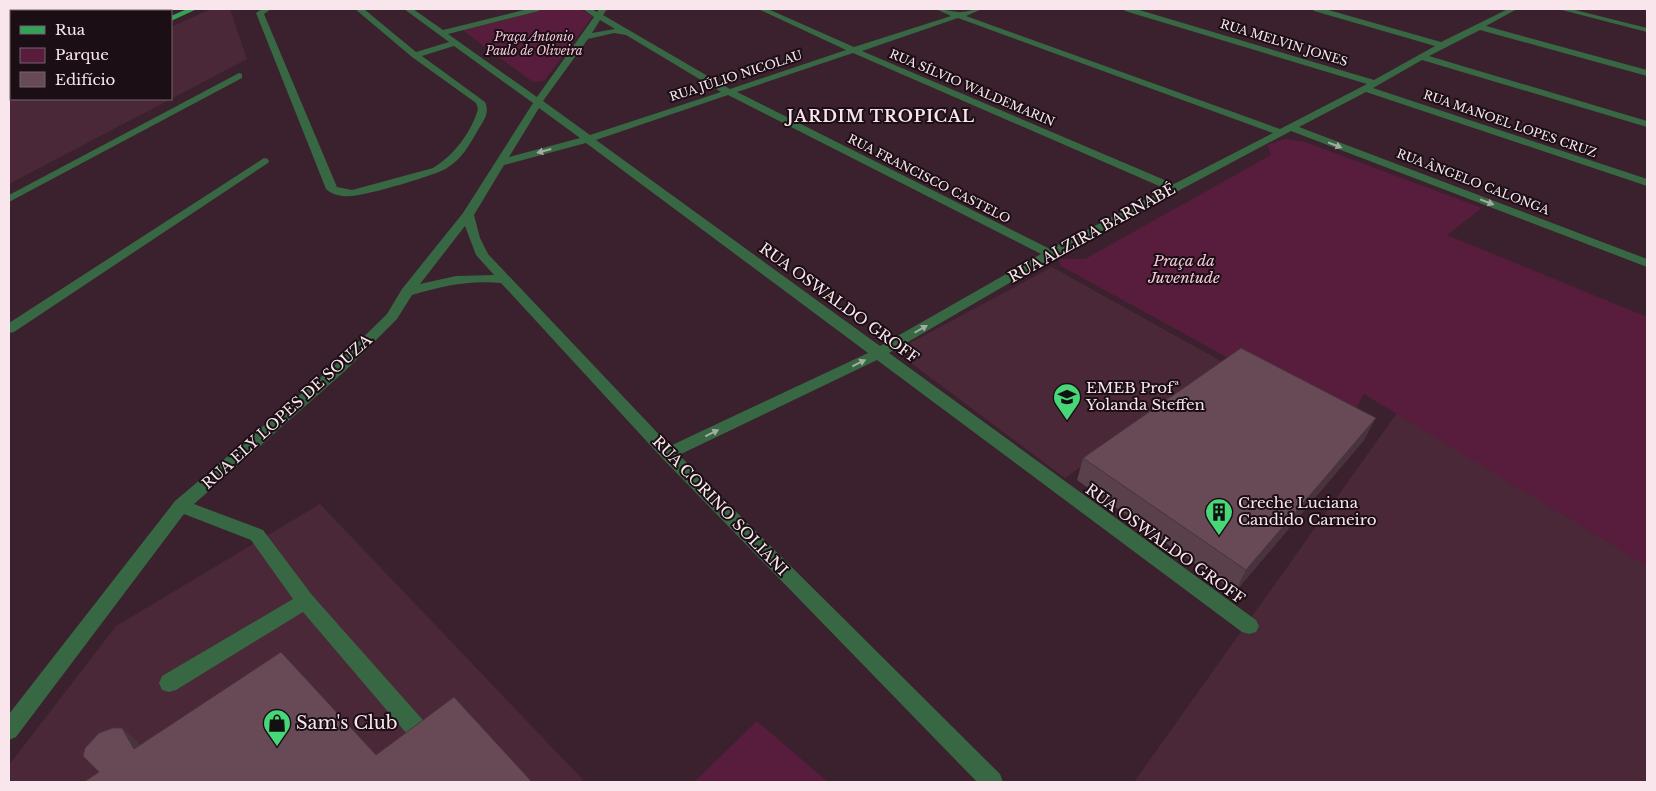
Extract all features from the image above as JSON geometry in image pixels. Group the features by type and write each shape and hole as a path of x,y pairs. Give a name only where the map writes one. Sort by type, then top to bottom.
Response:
{"main road":[{"path":"172,18 193,9"}],"street":[{"path":"267,9 260,13 332,189 352,193 437,170 450,164 457,157 481,116 483,109 480,102 415,55 359,9"},
{"name":"RUA OSWALDO GROFF","path":"408,9 538,102 1249,626"},
{"path":"442,33 536,9"},
{"name":"RUA SÍLVIO WALDEMARIN","path":"762,9 1174,188"},
{"name":"RUA ÂNGELO CALONGA","path":"940,9 1285,130 1647,263"},
{"name":"RUA JÚLIO NICOLAU","path":"500,162 588,139 978,9"},
{"name":"RUA MELVIN JONES","path":"1128,9 1375,83"},
{"path":"1317,9 1442,44"},
{"name":"RUA ALZIRA BARNABÉ","path":"668,454 879,353 1050,254 1375,83 1442,44 1480,28 1513,9"},
{"path":"1562,9 1647,30"},
{"name":"RUA FRANCISCO CASTELO","path":"596,11 626,33 727,92 1050,254"},
{"name":"RUA ELY LOPES DE SOUZA","path":"9,730 181,506 340,368 392,316 407,292 468,215 538,102 585,37 596,11"},
{"path":"1480,28 1647,73"},
{"path":"585,37 614,31 626,33"},
{"path":"415,55 456,43"},
{"path":"1422,57 1647,124"},
{"path":"9,199 239,76"},
{"name":"RUA MANOEL LOPES CRUZ","path":"1364,88 1647,184"},
{"path":"9,329 264,161"},
{"name":"RUA CORINO SOLIANI","path":"468,215 474,238 482,255 668,454 992,782"},
{"path":"407,292 458,279 481,276 506,280"},
{"path":"181,506 257,535 305,601 420,734"},
{"path":"169,683 305,601"}],"shaded area":[{"path":"9,9 141,9 10,10 9,66"},
{"path":"211,9 230,9 247,59 172,98 172,27"},
{"path":"14,100 169,100 9,184 9,102"},
{"name":"EMEB Profª Yolanda Steffen","path":"1052,267 1226,364 1065,478 895,351"},
{"path":"1399,410 1647,561 1647,782 1134,782"},
{"path":"320,504 585,782 524,782 391,775 137,782 9,782 9,765 116,626"}],"green space":[{"name":"Praça Antonio Paulo de Oliveira","path":"547,9 579,9 593,16 544,81 533,82 462,30"},
{"name":"Praça da Juventude","path":"1285,139 1305,142 1482,208 1447,235 1647,317 1647,566 1364,394 1348,424 1061,266 1058,259 1085,259 1271,155 1267,145"},
{"path":"757,721 828,782 694,782"}],"building":[{"name":"Creche Luciana Candido Carneiro","path":"1241,348 1376,418 1246,570 1083,458"},
{"name":"Sam's Club","path":"281,652 376,755 454,697 532,782 84,782 99,772 83,756 85,748 99,733 113,728 122,728 134,749"}],"place":[{"name":"EMEB Profª Yolanda Steffen","path":"1067,421"},
{"name":"Creche Luciana Candido Carneiro","path":"1219,536"},
{"name":"Sam's Club","path":"277,747"}],"district":[{"name":"JARDIM TROPICAL","path":"881,116"}]}
